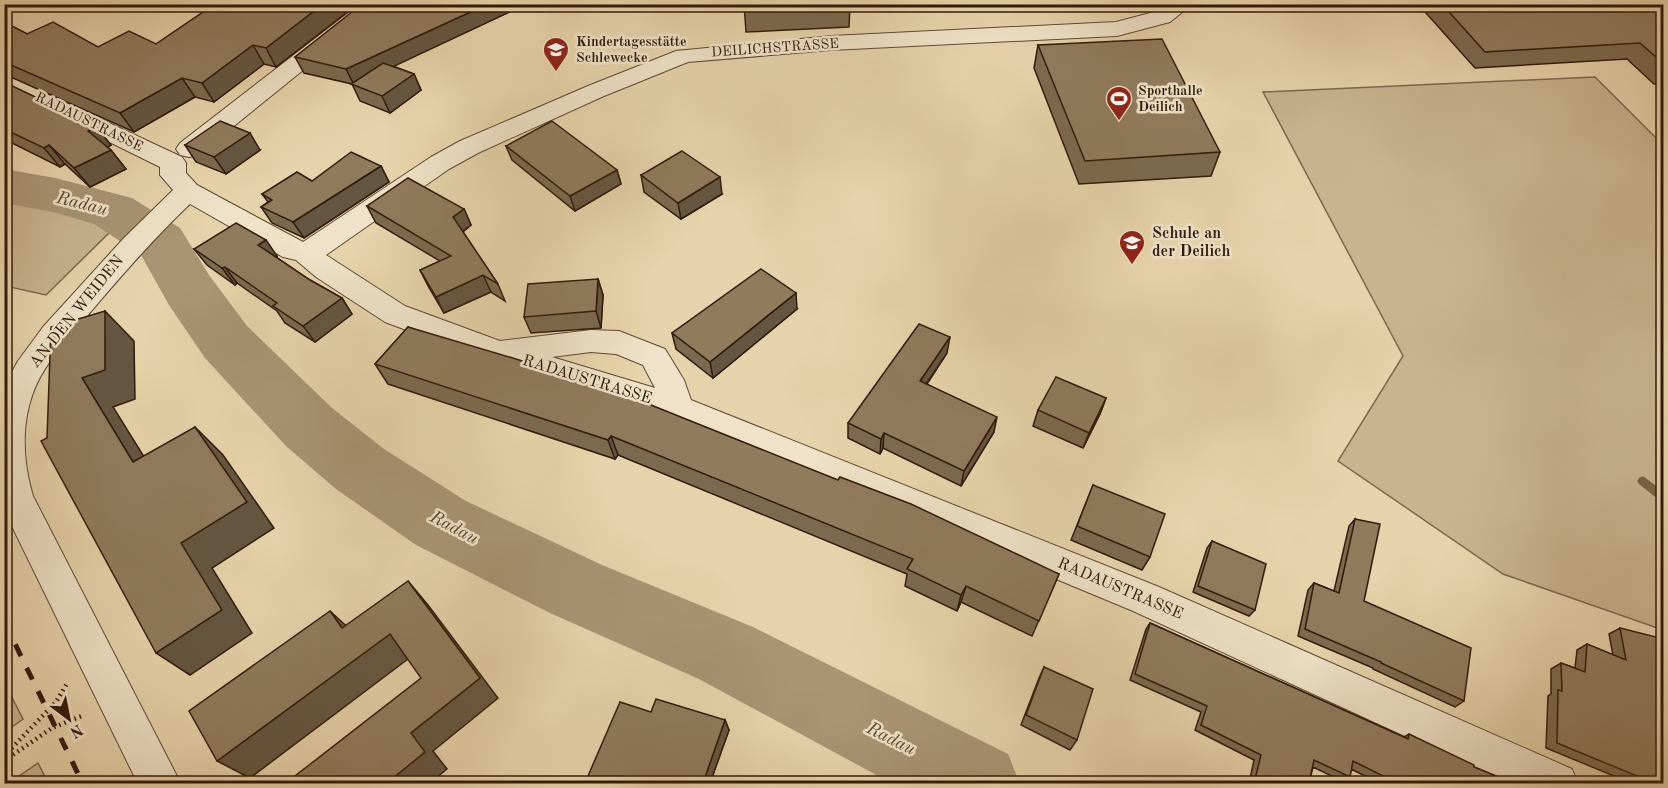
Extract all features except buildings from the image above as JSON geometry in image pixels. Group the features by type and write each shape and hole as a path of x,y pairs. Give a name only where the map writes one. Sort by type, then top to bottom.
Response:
{"street":[{"path":"188,191 173,175 173,163 355,17 375,4"},
{"name":"DEILICHSTRASSE","path":"304,252 318,247 440,163 469,147 596,91 684,56 831,43 1117,29 1162,17 1182,4"},
{"name":"RADAUSTRASSE","path":"4,81 173,163"},
{"name":"RADAUSTRASSE","path":"188,191 293,250 304,252 326,270 395,314 497,352 678,408 1146,599 1557,783"},
{"name":"AN DEN WEIDEN","path":"159,783 16,498 9,476 9,422 17,392 35,360 128,250 161,215 188,191"},
{"name":"RADAUSTRASSE","path":"497,352 528,346 580,342 619,343 654,357 668,380 678,408"}],"path":[{"path":"4,756 56,702 76,663 82,629"},
{"path":"4,761 34,738 68,720 89,713 110,712 130,726"}],"shaded area":[{"path":"1595,77 1663,145 1663,630 1503,574 1338,461 1403,356 1263,92"},
{"path":"4,197 41,204 113,229 46,295 5,286"},
{"path":"4,682 23,719 5,732 4,732"},
{"path":"38,763 48,783 9,783"}],"waterway":[{"name":"Radau","path":"4,186 55,195 113,211 161,242 189,290 226,342 309,427 360,469 441,523 576,589 726,653 978,784"},
{"path":"1643,481 1664,499"}],"railway":[{"path":"4,621 83,784"}],"place":[{"name":"Kindertagesstätte Schlewecke","path":"556,73"},
{"name":"Sporthalle Deilich","path":"1119,122"},
{"name":"Schule an der Deilich","path":"1132,266"}]}
